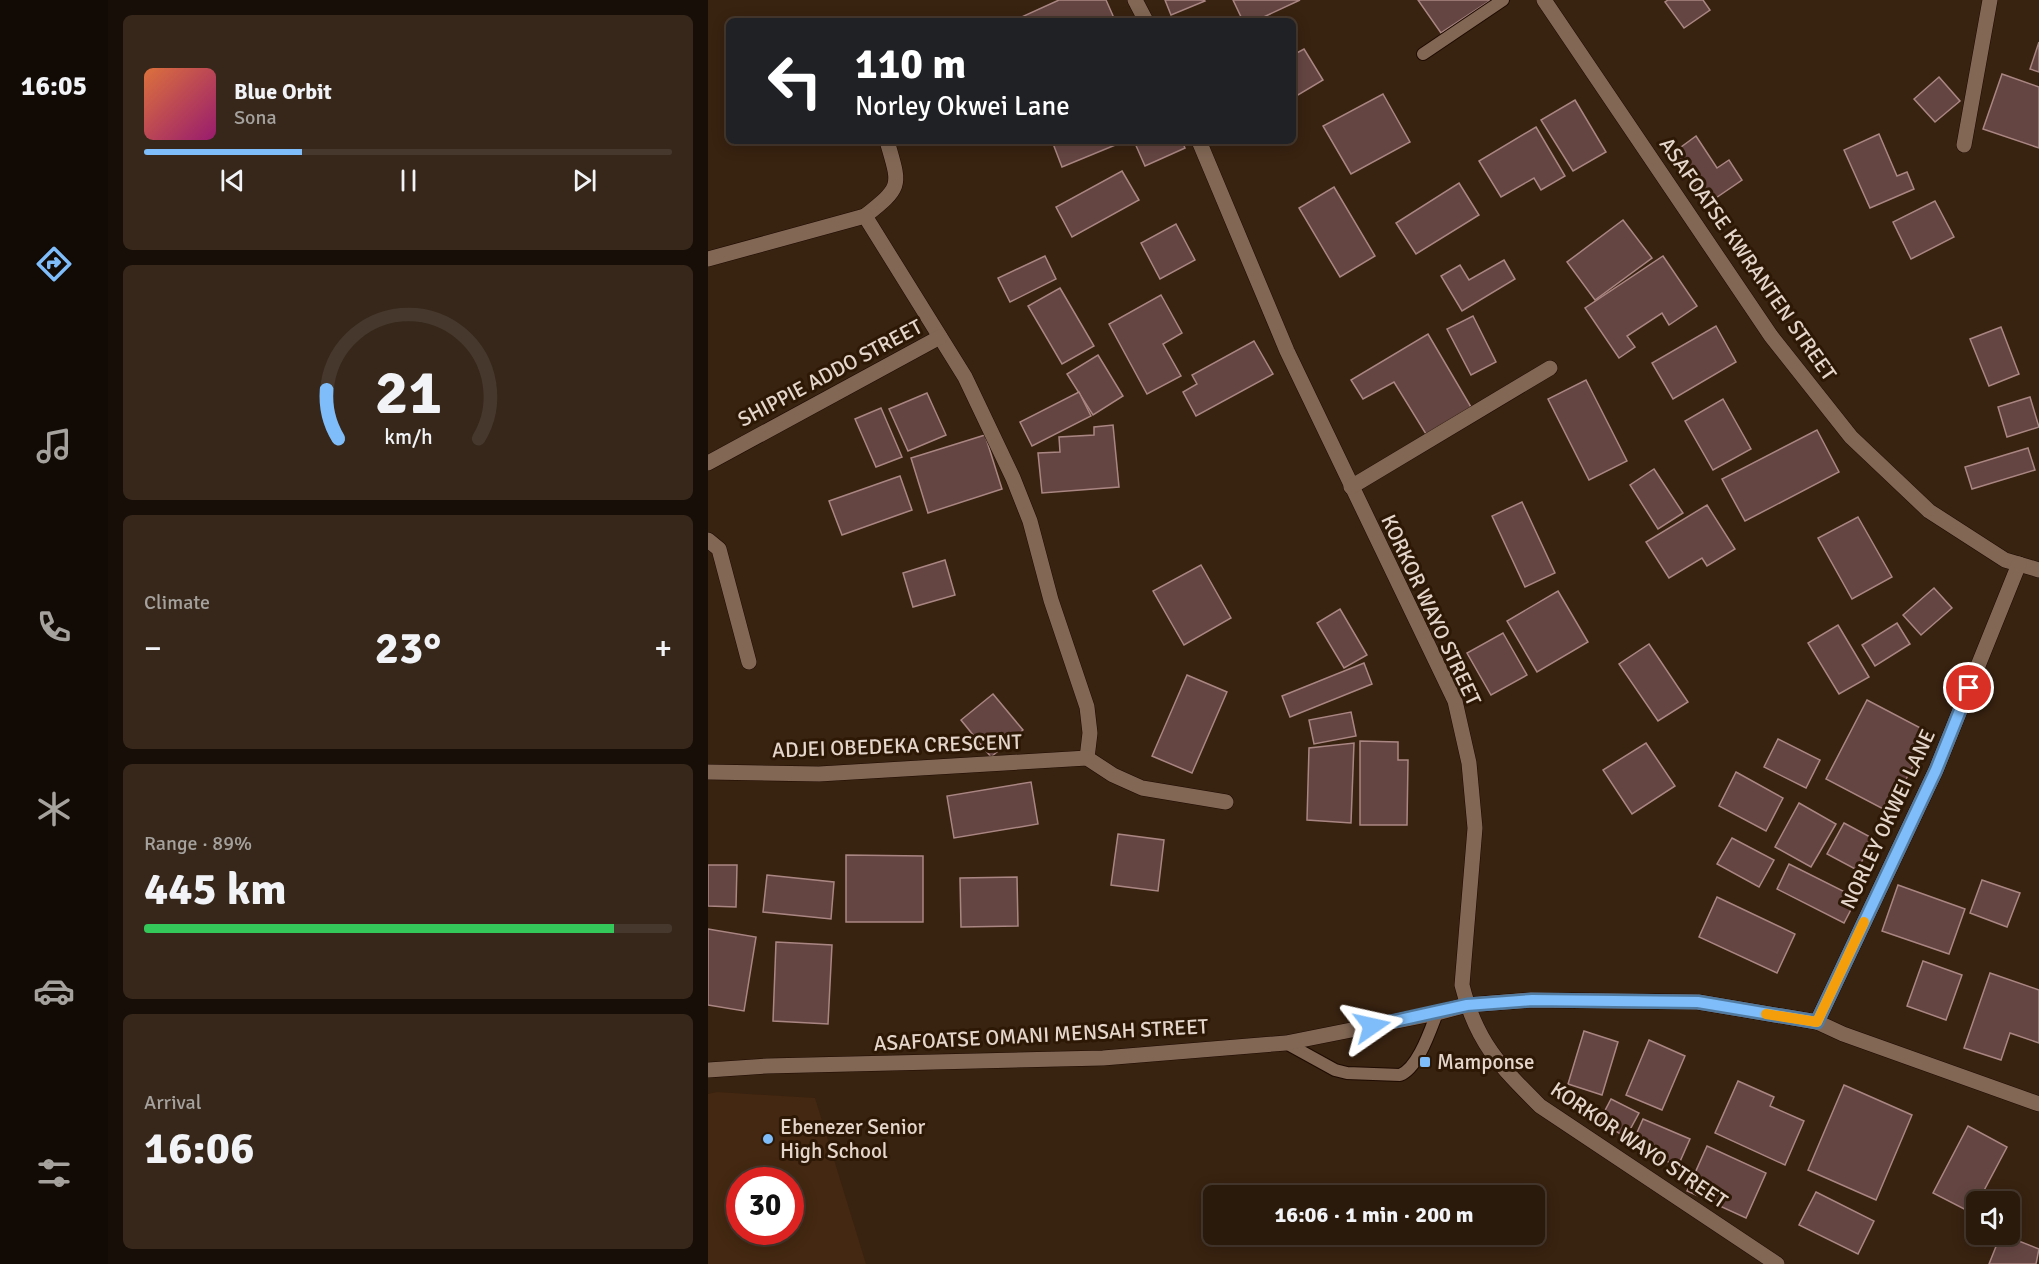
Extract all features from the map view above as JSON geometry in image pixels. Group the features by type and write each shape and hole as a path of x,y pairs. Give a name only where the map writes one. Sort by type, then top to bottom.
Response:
{"street":[{"path":"1135,0 1144,18"},
{"name":"ASAFOATSE KWRANTEN STREET","path":"1544,0 1771,336 1851,437 1929,511 2005,560 2039,570"},
{"path":"1964,145 1990,0"},
{"path":"708,259 865,216 889,197 895,187 896,174 888,144"},
{"name":"KORKOR WAYO STREET","path":"1201,144 1287,351 1455,702 1469,762 1475,828 1462,986 1467,1005 1482,1040 1506,1073 1540,1106 1777,1264"},
{"path":"865,216 965,377 1013,478 1030,521 1051,600 1087,706 1090,733 1087,758 1113,775 1142,788 1226,802"},
{"name":"SHIPPIE ADDO STREET","path":"708,463 940,337"},
{"path":"1351,487 1550,368"},
{"path":"708,540 719,549 749,662"},
{"name":"NORLEY OKWEI LANE","path":"1817,1022 1936,770 2019,564"},
{"name":"ADJEI OBEDEKA CRESCENT","path":"708,771 819,774 1087,758"},
{"name":"ASAFOATSE OMANI MENSAH STREET","path":"708,1070 767,1066 1103,1058 1286,1043 1467,1005 1532,1000 1698,1002 1817,1022 1843,1034 2039,1104"}],"lane":[{"path":"1423,54 1503,0"},
{"path":"1286,1043 1335,1070 1347,1073 1400,1075 1408,1072 1419,1054 1437,1013"}],"shaded area":[{"name":"Ebenezer Senior High School","path":"717,1092 815,1098 866,1264 708,1264 708,1094"}],"building":[{"path":"1059,0 1106,0 1114,18 1019,18"},
{"path":"1165,0 1204,0 1205,1 1171,15"},
{"path":"1233,0 1300,0 1261,18 1242,18"},
{"path":"1418,0 1491,0 1441,33"},
{"path":"1668,0 1703,0 1710,10 1684,28 1665,2"},
{"path":"2039,42 2039,72 2030,69"},
{"path":"1304,49 1323,80 1296,96 1296,53"},
{"path":"2002,74 2039,87 2039,148 1983,129"},
{"path":"1939,77 1960,101 1935,122 1914,99"},
{"path":"1383,94 1410,142 1351,174 1323,126"},
{"path":"1575,100 1606,152 1573,171 1541,120"},
{"path":"1536,127 1565,176 1541,190 1534,178 1501,197 1479,161"},
{"path":"1879,134 1897,176 1907,172 1914,189 1870,208 1844,150"},
{"path":"1696,136 1717,168 1729,160 1742,180 1707,204 1673,153"},
{"path":"1053,144 1118,144 1062,167"},
{"path":"1135,144 1183,144 1185,148 1145,166"},
{"path":"1122,171 1139,200 1072,237 1056,207"},
{"path":"1459,183 1479,215 1416,254 1396,223"},
{"path":"1334,187 1375,256 1340,277 1299,208"},
{"path":"1935,201 1954,237 1911,259 1893,222"},
{"path":"1623,220 1652,258 1595,300 1567,262"},
{"path":"1176,224 1195,260 1160,279 1141,243"},
{"path":"1045,256 1056,279 1010,302 998,278"},
{"path":"1663,256 1697,306 1669,325 1662,313 1627,336 1635,347 1619,358 1585,308"},
{"path":"1504,260 1515,279 1462,311 1441,276 1460,265 1469,280"},
{"path":"1060,288 1094,346 1062,364 1028,306"},
{"path":"1161,295 1182,333 1163,344 1181,376 1147,394 1109,324"},
{"path":"1473,316 1496,362 1471,375 1447,329"},
{"path":"1716,326 1736,362 1673,399 1652,363"},
{"path":"2001,327 2019,374 1989,386 1970,339"},
{"path":"1428,334 1471,407 1426,434 1394,382 1363,399 1351,380"},
{"path":"1254,341 1273,374 1196,416 1183,392 1197,384 1192,375"},
{"path":"1098,355 1123,396 1093,415 1067,374"},
{"path":"1586,380 1627,461 1589,480 1548,399"},
{"path":"1079,392 1091,416 1032,446 1020,422"},
{"path":"927,393 946,435 908,451 889,409"},
{"path":"2030,397 2039,427 2007,437 1998,407"},
{"path":"1723,399 1751,449 1713,470 1685,421"},
{"path":"881,408 902,457 876,467 855,419"},
{"path":"1113,425 1119,487 1042,493 1038,453 1060,452 1059,437 1094,435 1094,427"},
{"path":"1817,430 1839,472 1745,521 1722,479"},
{"path":"985,435 1002,489 928,513 911,458"},
{"path":"2028,448 2035,470 1972,489 1965,467"},
{"path":"1654,469 1683,513 1658,529 1630,485"},
{"path":"900,476 912,510 842,535 829,501"},
{"path":"1522,502 1555,573 1525,587 1492,516"},
{"path":"1707,505 1735,549 1707,566 1702,558 1669,578 1646,542"},
{"path":"1858,517 1892,577 1852,599 1818,538"},
{"path":"945,560 955,595 913,607 903,573"},
{"path":"1201,565 1231,618 1184,645 1153,591"},
{"path":"1934,588 1952,608 1921,635 1903,615"},
{"path":"1558,591 1588,642 1537,672 1507,621"},
{"path":"1340,609 1367,655 1344,668 1317,623"},
{"path":"1897,623 1910,644 1875,666 1862,645"},
{"path":"1838,625 1869,677 1839,694 1808,643"},
{"path":"1503,633 1527,675 1491,695 1467,653"},
{"path":"1649,644 1688,702 1658,721 1619,664"},
{"path":"1364,663 1372,684 1290,717 1282,696"},
{"path":"1187,675 1227,692 1192,773 1152,756"},
{"path":"993,694 1023,730 991,757 961,720"},
{"path":"1867,700 1930,733 1889,812 1826,779"},
{"path":"1351,712 1356,736 1314,744 1309,720"},
{"path":"1778,739 1820,760 1806,788 1764,767"},
{"path":"1360,741 1398,742 1398,760 1408,760 1407,825 1360,825"},
{"path":"1354,743 1351,823 1307,820 1309,748"},
{"path":"1646,743 1675,786 1632,814 1603,770"},
{"path":"1736,772 1783,798 1766,831 1719,806"},
{"path":"1031,782 1038,824 954,838 947,796"},
{"path":"1799,803 1836,824 1811,867 1775,847"},
{"path":"1844,823 1874,839 1857,870 1827,854"},
{"path":"1118,834 1164,840 1158,891 1111,885"},
{"path":"1732,838 1774,860 1759,887 1717,864"},
{"path":"846,855 923,856 923,922 846,922"},
{"path":"1789,864 1857,898 1844,923 1777,889"},
{"path":"708,865 737,865 736,907 708,906"},
{"path":"767,875 834,882 831,919 763,912"},
{"path":"1017,877 1018,926 961,927 960,878"},
{"path":"1982,880 2020,893 2007,927 1970,913"},
{"path":"1898,885 1965,909 1949,954 1882,931"},
{"path":"1717,897 1795,934 1777,973 1699,937"},
{"path":"708,929 756,937 744,1011 708,1005"},
{"path":"776,942 832,945 828,1024 773,1021"},
{"path":"1923,961 1962,975 1946,1020 1907,1006"},
{"path":"1990,973 2039,990 2039,1043 2010,1033 2001,1060 1964,1048"},
{"path":"1584,1031 1618,1042 1602,1095 1568,1084"},
{"path":"1649,1040 1685,1056 1662,1110 1626,1095"},
{"path":"1738,1081 1774,1097 1770,1106 1804,1121 1785,1165 1715,1133"},
{"path":"1844,1085 1912,1115 1876,1200 1808,1170"},
{"path":"1611,1099 1639,1113 1626,1137 1599,1122"},
{"path":"1643,1119 1690,1139 1678,1166 1631,1146"},
{"path":"1968,1126 2007,1147 1984,1191 1966,1191 1966,1210 1933,1193"},
{"path":"1707,1146 1766,1173 1746,1218 1687,1191"},
{"path":"1816,1192 1874,1221 1858,1254 1799,1225"},
{"path":"2020,1242 2039,1249 2036,1264 1989,1264 1997,1245 2020,1245"}],"slow traffic":[{"path":"1766,1014 1817,1022 1864,922"}],"place":[{"name":"Mamponse","path":"1425,1062"},
{"name":"Ebenezer Senior High School","path":"768,1139"}],"route":[{"path":"1372,1026 1467,1005 1532,1000 1698,1002 1817,1022 1936,770 1969,688"}]}
